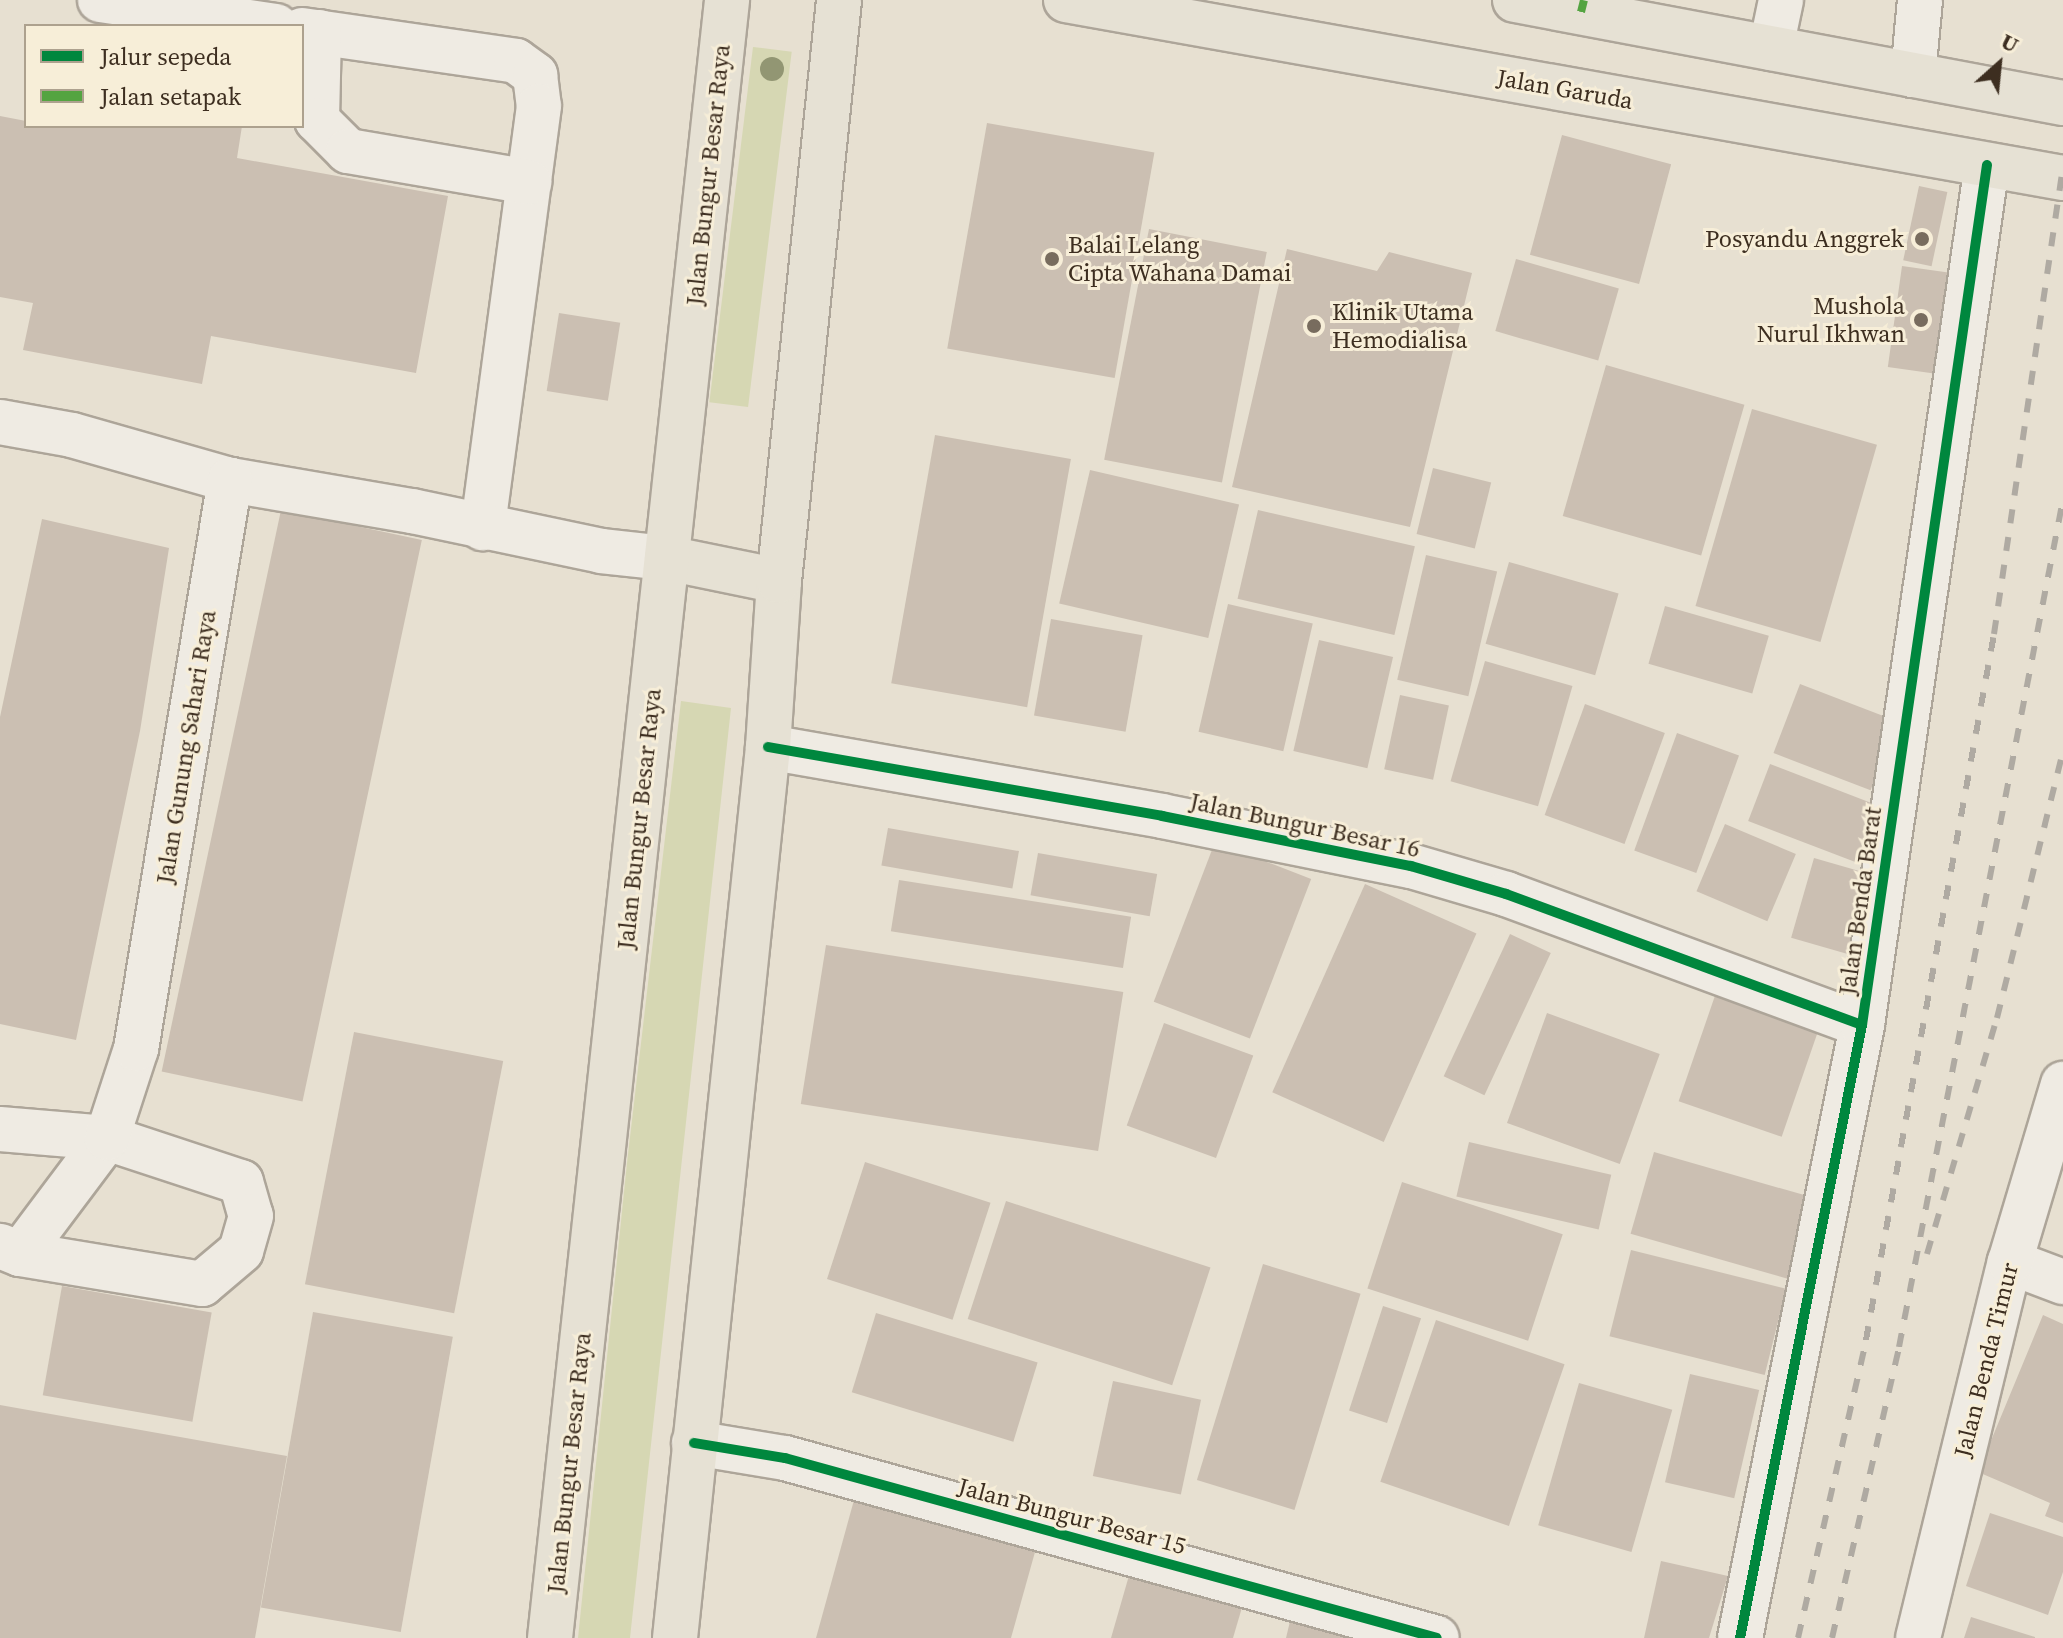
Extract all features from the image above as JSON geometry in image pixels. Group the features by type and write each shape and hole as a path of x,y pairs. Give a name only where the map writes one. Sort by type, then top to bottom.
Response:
{"main road":[{"name":"Jalan Bungur Besar Raya","path":"550,1638 727,0"},
{"path":"675,1638 768,747 779,581 839,0"},
{"name":"Jalan Garuda","path":"1066,0 2063,178"},
{"path":"1515,0 1582,6 1771,48 2063,103"},
{"path":"667,558 779,581"}],"street":[{"path":"100,0 262,24"},
{"path":"1771,48 1781,0"},
{"path":"1913,75 1920,0"},
{"path":"483,528 529,182 539,106 535,75 516,61 310,31 317,120 348,151 529,182"},
{"name":"Jalan Benda Barat","path":"1740,1638 1862,1025 1987,165"},
{"path":"0,422 72,435 230,480 412,511 601,551 667,558"},
{"name":"Jalan Gunung Sahari Raya","path":"10,1250 107,1138 136,1049 230,480"},
{"name":"Jalan Bungur Besar 16","path":"768,747 1162,816 1411,866 1506,894 1862,1025"},
{"name":"Jalan Benda Timur","path":"1918,1638 2010,1262 2063,1084"},
{"path":"0,1129 107,1138 241,1182 251,1216 241,1251 202,1284 10,1250"},
{"path":"2010,1262 2063,1282"},
{"name":"Jalan Bungur Besar 15","path":"694,1443 785,1458 1437,1638"}],"green space":[{"path":"753,47 792,52 748,407 709,402"},
{"path":"681,701 731,708 630,1638 578,1638 627,1163"}],"building":[{"path":"0,116 24,121 24,128 242,128 237,158 448,196 416,373 211,336 202,384 23,350 33,303 0,297"},
{"path":"987,123 1154,153 1115,378 947,349"},
{"path":"1562,135 1671,164 1639,284 1530,255"},
{"path":"1919,186 1947,192 1932,266 1903,260"},
{"path":"1149,229 1267,252 1222,483 1104,460"},
{"path":"1287,249 1377,271 1389,252 1472,273 1410,527 1232,487"},
{"path":"1516,259 1619,288 1598,361 1495,331"},
{"name":"Mushola Nurul Ikhwan","path":"1902,266 1953,273 1939,374 1888,367"},
{"path":"559,313 620,323 608,401 547,391"},
{"path":"1606,365 1744,405 1701,556 1563,516"},
{"path":"1752,409 1877,445 1820,642 1695,606"},
{"path":"935,435 1071,459 1027,707 891,683"},
{"path":"1433,468 1491,483 1475,548 1417,534"},
{"path":"1090,470 1239,504 1208,638 1059,603"},
{"path":"281,510 422,540 303,1101 162,1071"},
{"path":"1258,510 1415,546 1394,635 1238,599"},
{"path":"42,519 169,548 140,731 76,1040 0,1024 0,717"},
{"path":"1426,555 1497,571 1468,696 1397,680"},
{"path":"1509,562 1619,593 1595,675 1486,644"},
{"path":"1228,604 1313,624 1283,751 1199,732"},
{"path":"1665,606 1769,636 1752,693 1648,664"},
{"path":"1051,619 1143,635 1126,732 1034,716"},
{"path":"1319,640 1393,657 1367,768 1293,751"},
{"path":"1485,661 1572,686 1538,806 1451,781"},
{"path":"1800,684 1897,721 1871,790 1773,753"},
{"path":"1400,695 1449,705 1433,780 1384,769"},
{"path":"1585,704 1665,733 1625,844 1545,815"},
{"path":"1677,733 1739,756 1696,873 1634,850"},
{"path":"1770,764 1881,807 1859,864 1748,821"},
{"path":"1725,824 1796,854 1767,921 1696,891"},
{"path":"888,828 1019,851 1012,889 881,865"},
{"path":"1215,842 1311,879 1250,1039 1154,1002"},
{"path":"1038,853 1157,874 1150,916 1031,895"},
{"path":"1814,858 1877,876 1855,956 1791,938"},
{"path":"899,880 1131,917 1123,968 891,931"},
{"path":"1365,884 1476,934 1384,1142 1272,1092"},
{"path":"1510,934 1551,953 1484,1095 1444,1076"},
{"path":"826,945 1123,992 1098,1151 801,1104"},
{"path":"1719,984 1822,1019 1782,1137 1679,1101"},
{"path":"1547,1013 1660,1054 1620,1164 1507,1123"},
{"path":"1164,1023 1253,1055 1216,1158 1127,1125"},
{"path":"354,1032 503,1061 454,1313 305,1284"},
{"path":"1469,1142 1611,1175 1599,1229 1456,1197"},
{"path":"1654,1152 1816,1199 1793,1280 1631,1234"},
{"path":"865,1162 991,1203 953,1320 827,1279"},
{"path":"1402,1182 1563,1234 1528,1341 1367,1289"},
{"path":"1006,1201 1210,1267 1172,1385 968,1319"},
{"path":"1631,1250 1786,1289 1765,1375 1609,1336"},
{"path":"1263,1264 1361,1294 1294,1510 1197,1480"},
{"path":"62,1286 212,1312 192,1422 43,1395"},
{"path":"1383,1306 1421,1318 1387,1423 1349,1411"},
{"path":"313,1312 453,1337 401,1632 261,1607"},
{"path":"876,1313 1038,1362 1013,1442 852,1392"},
{"path":"2043,1315 2063,1324 2063,1523 2045,1516 2050,1503 1978,1472"},
{"path":"1436,1320 1565,1364 1509,1526 1380,1482"},
{"path":"1690,1374 1759,1390 1734,1498 1665,1482"},
{"path":"1113,1381 1201,1400 1181,1495 1093,1476"},
{"path":"1579,1383 1672,1410 1631,1552 1538,1525"},
{"path":"0,1405 287,1456 255,1638 0,1638"},
{"path":"854,1500 1035,1552 1011,1638 816,1638"},
{"path":"1990,1513 2063,1537 2063,1572 2048,1615 1966,1586"},
{"path":"1661,1561 1728,1576 1709,1638 1644,1638"},
{"path":"1130,1572 1243,1604 1233,1638 1111,1638"},
{"path":"1291,1617 1361,1638 1286,1638"},
{"path":"1971,1617 2035,1637 2035,1638 1964,1638"}],"railway":[{"path":"1798,1638 1866,1340 1994,634 2063,168"},
{"path":"1832,1638 1899,1347 2063,499"},
{"path":"1927,1254 1997,1018 2063,752"}],"marked path":[{"path":"1581,12 1584,0"}],"cycle path":[{"path":"1740,1638 1862,1025 1987,165"},
{"path":"768,747 1162,816 1411,866 1506,894 1862,1025"},
{"path":"694,1443 785,1458 1437,1638"}],"place":[{"name":"Posyandu Anggrek","path":"1922,239"},
{"name":"Balai Lelang Cipta Wahana Damai","path":"1052,259"},
{"name":"Mushola Nurul Ikhwan","path":"1921,320"},
{"name":"Klinik Utama Hemodialisa","path":"1314,326"}]}
